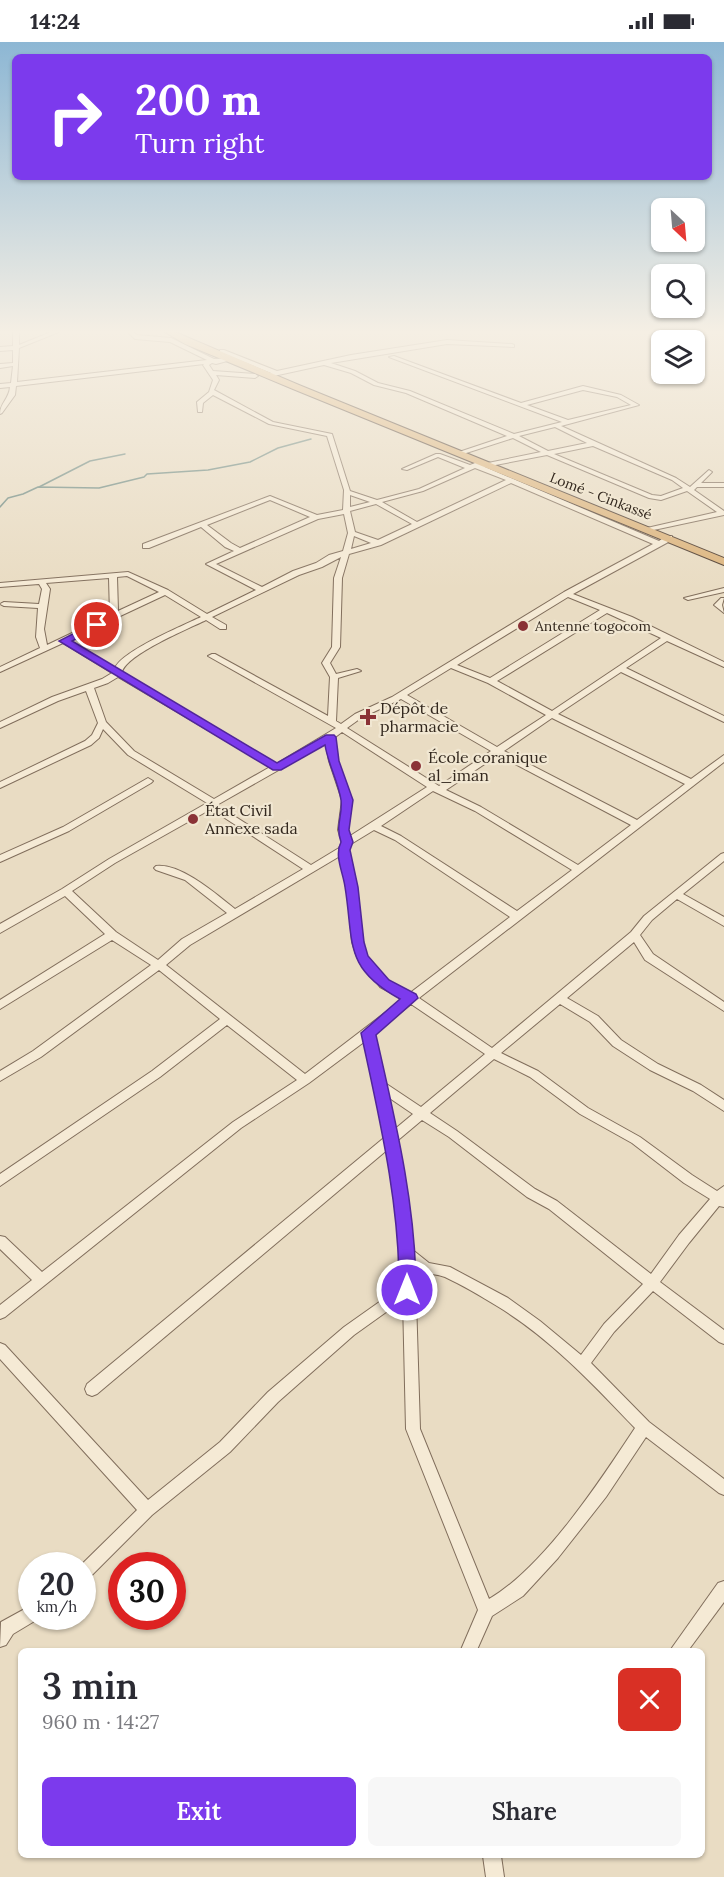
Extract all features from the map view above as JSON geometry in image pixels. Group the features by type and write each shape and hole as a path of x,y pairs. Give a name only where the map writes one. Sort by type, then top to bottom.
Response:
{"highway":[{"name":"Lomé - Cinkassé","path":"374,418 458,454 477,465 649,529 724,561"}],"street":[{"path":"0,929 112,861 330,737 337,725 334,677 326,663 336,647 338,578 352,533 346,511 347,492 343,474 329,434 270,423 260,418"},
{"path":"469,418 656,498 691,488 724,485"},
{"path":"555,418 565,421"},
{"path":"458,454 580,418"},
{"path":"555,424 674,479 691,488 724,513"},
{"path":"262,590 210,564 316,517 421,490 477,465 594,444"},
{"path":"405,469 438,455 477,465 658,543"},
{"path":"691,488 709,472"},
{"path":"118,673 120,665 138,651 262,590 346,552 378,543 510,481"},
{"path":"347,492 375,501 416,524"},
{"path":"552,499 564,497"},
{"path":"146,546 270,498 316,517"},
{"path":"649,529 724,513"},
{"path":"202,524 228,545 240,551"},
{"path":"352,533 378,543"},
{"path":"337,725 402,695 567,594 614,570 669,537"},
{"path":"113,574 114,616"},
{"path":"0,585 128,574 165,592 223,627"},
{"path":"41,582 46,589 42,606 40,642 45,650"},
{"path":"688,598 724,590"},
{"path":"0,670 165,592"},
{"path":"567,594 724,665"},
{"path":"724,600 718,605 724,611"},
{"path":"4,604 42,606"},
{"path":"491,681 606,610"},
{"path":"0,1077 37,1054 159,965 186,942 498,751 666,638"},
{"path":"64,641 277,768"},
{"path":"212,656 337,725 436,788 478,809 578,869"},
{"path":"451,665 491,681 553,715 690,783"},
{"path":"621,669 724,718"},
{"path":"334,677 357,671"},
{"path":"0,725 118,673"},
{"path":"89,687 102,723 131,753 309,868"},
{"path":"402,695 498,751 637,824"},
{"path":"0,785 88,742 96,736 102,723"},
{"path":"330,737 333,761 347,800 343,830 352,887 357,942 362,957 384,984 411,998 494,1053 534,1074 584,1111 636,1140 688,1179 722,1198 684,1239 652,1283 609,1328 582,1364"},
{"path":"0,1313 237,1125 305,1080 369,1033 411,998 724,758"},
{"path":"0,859 66,829 148,781"},
{"path":"374,826 398,838 517,916"},
{"path":"92,1389 635,935 648,918 724,856"},
{"path":"159,868 188,878 234,913"},
{"path":"66,891 112,935 159,965 305,1080"},
{"path":"677,895 724,922"},
{"path":"0,1005 112,935"},
{"path":"635,935 649,957 724,1007"},
{"path":"558,998 594,1019 617,1042 654,1067 697,1088 724,1106"},
{"path":"0,1181 156,1074 227,1019"},
{"path":"369,1033 391,1138 408,1254 407,1290 414,1429 486,1610"},
{"path":"379,1085 453,1134 531,1193 554,1205 724,1338"},
{"path":"0,1241 41,1280"},
{"path":"408,1254 426,1268 445,1271 503,1302 535,1325 582,1364 644,1427 724,1488"},
{"path":"96,1561 147,1510 225,1447 273,1397 349,1331 407,1290"},
{"path":"0,1349 147,1510"},
{"path":"470,1648 486,1610 516,1591 557,1546 602,1492 644,1427"},
{"path":"680,1648 724,1589"},
{"path":"0,1639 7,1628 18,1622"},
{"path":"492,1858 495,1877"}],"waterway":[{"path":"0,507 8,498 38,487 99,488 144,477 147,474 208,470 250,462 278,448 311,439"},
{"path":"39,487 90,461 125,454"}],"place":[{"name":"Antenne togocom","path":"523,626"},
{"name":"Dépôt de pharmacie","path":"368,717"},
{"name":"École coranique al_iman","path":"416,766"},
{"name":"État Civil Annexe sada","path":"193,819"}],"route":[{"path":"97,625 64,641 277,768 330,737 333,761 347,800 343,830 347,842 343,850 352,887 357,942 362,957 384,984 411,998 369,1033 391,1138 408,1254 407,1290"}]}
